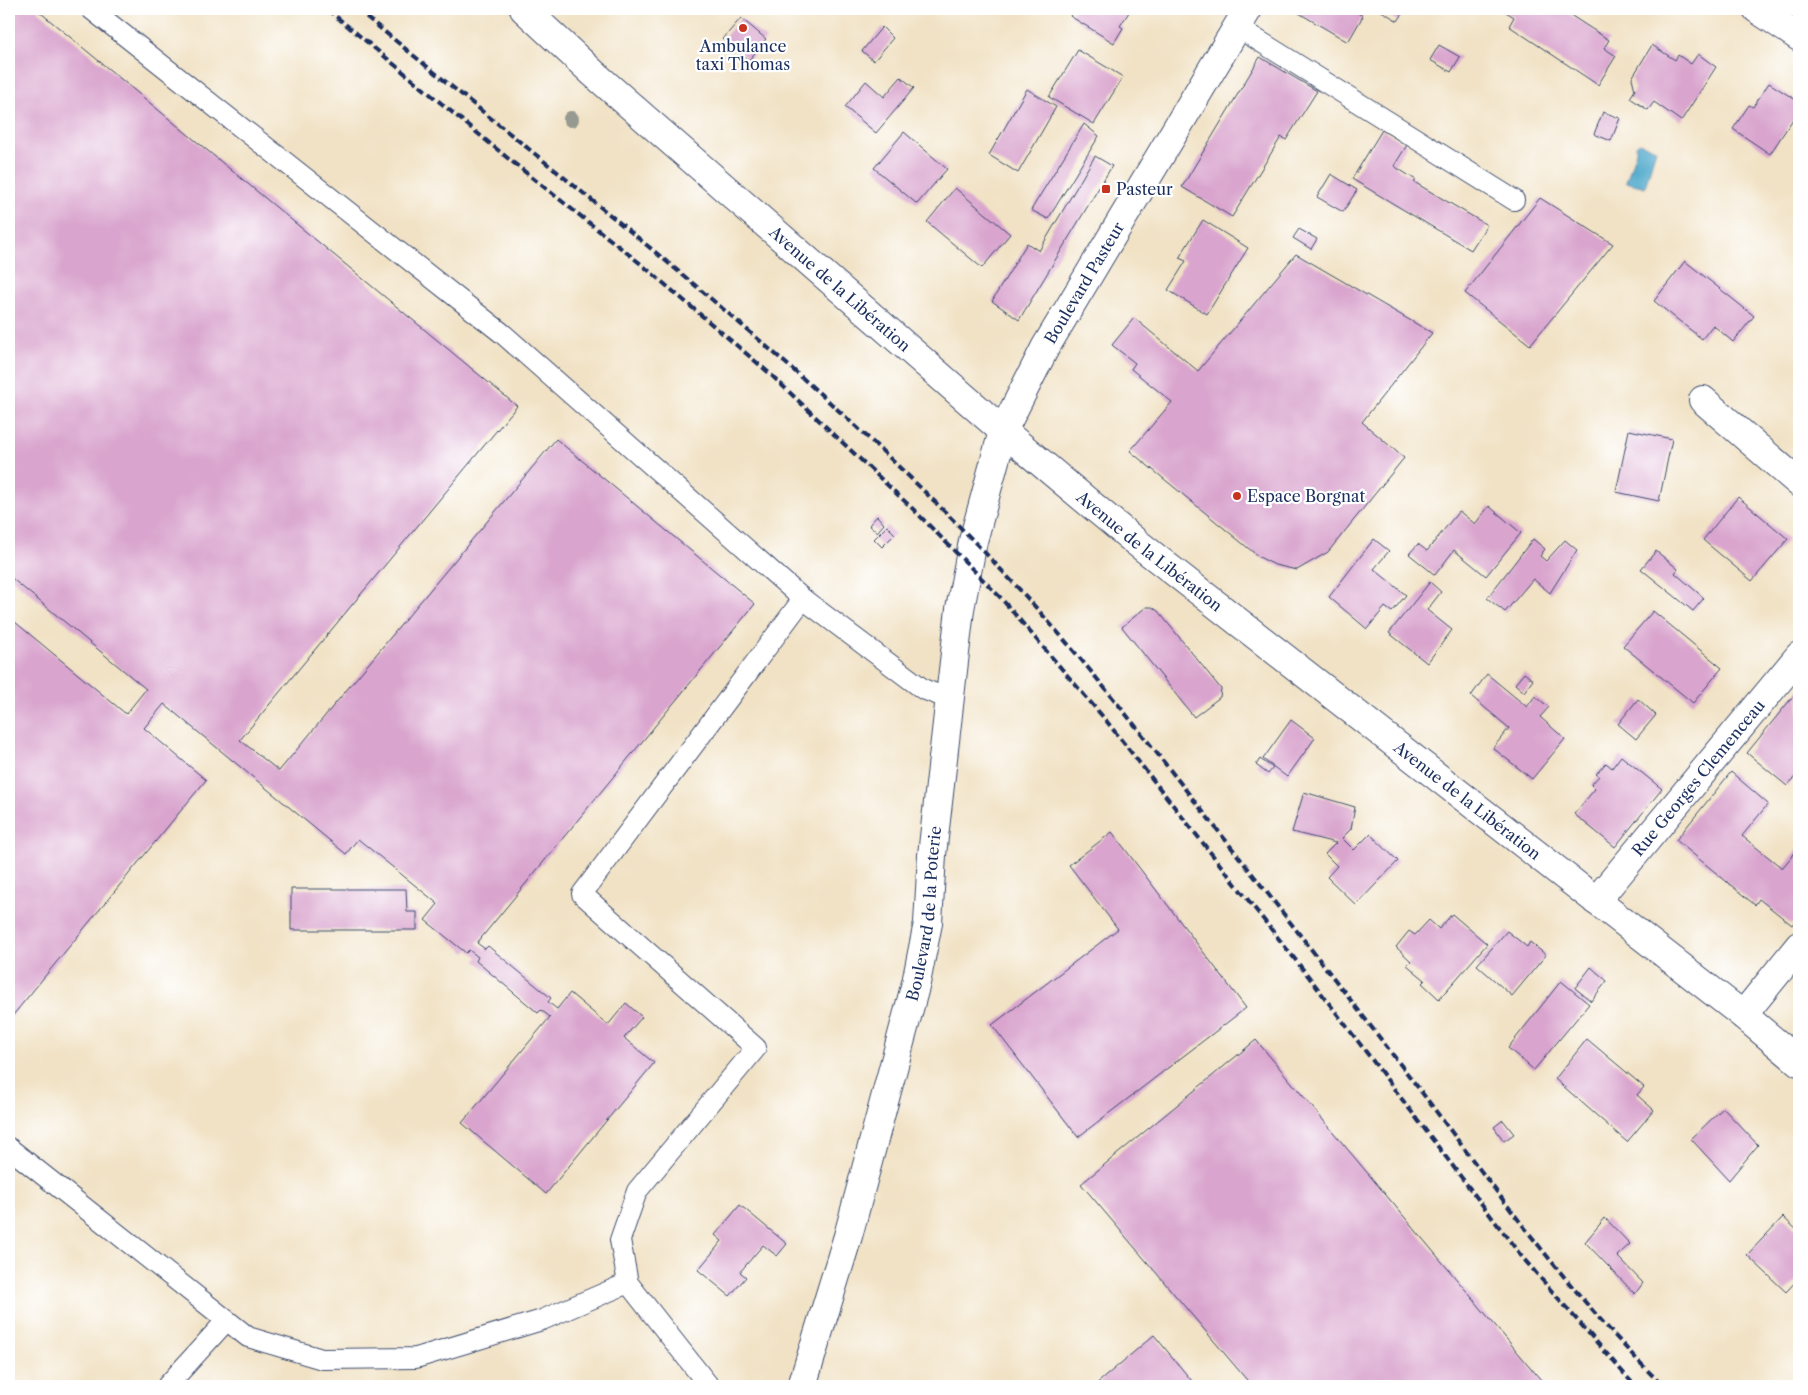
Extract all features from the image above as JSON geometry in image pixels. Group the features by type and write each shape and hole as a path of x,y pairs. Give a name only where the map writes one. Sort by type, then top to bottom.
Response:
{"street":[{"name":"Avenue de la Libération","path":"524,9 593,73 1003,431 1136,542 1743,1015 1799,1062"},
{"path":"1756,9 1799,37"},
{"name":"Boulevard Pasteur","path":"1003,431 1045,348 1243,18"},
{"path":"1703,400 1799,483"},
{"name":"Boulevard de la Poterie","path":"802,1386 848,1236 916,983 928,923 932,855 960,609 973,542 1003,431"},
{"name":"Rue Georges Clemenceau","path":"1596,900 1799,656"},
{"path":"1743,1015 1799,946"}],"lane":[{"path":"91,9 503,334 803,598 923,689 949,699"},
{"path":"1243,18 1514,200"},
{"path":"709,1386 628,1283 620,1240 638,1191 756,1048 582,894 803,598"},
{"path":"9,1148 226,1322 248,1337 322,1359 416,1358 542,1320 628,1283"},
{"path":"167,1386 226,1322"}],"water":[{"path":"1639,143 1656,149 1645,187 1626,182 1636,146"}],"building":[{"path":"9,9 36,9 517,406 240,740 279,771 556,439 755,604 477,943 485,949 488,946 551,998 548,1002 557,1009 570,993 608,1025 626,1003 642,1017 624,1038 654,1063 546,1194 462,1123 550,1017 541,1010 538,1013 476,961 478,957 469,950 466,953 425,920 438,904 358,839 346,854 164,704 144,728 206,780 9,1020 9,617 126,714 146,689 9,576"},
{"path":"1075,9 1131,9 1120,26 1123,28 1114,43 1070,16"},
{"path":"1292,9 1351,9 1363,16 1348,42"},
{"path":"1378,9 1406,9 1398,21"},
{"path":"1501,9 1561,9 1609,40 1604,48 1616,56 1598,85 1509,26 1514,17"},
{"name":"Ambulance taxi Thomas","path":"741,18 766,39 749,60 723,39"},
{"path":"882,27 893,38 874,61 862,51"},
{"path":"1439,45 1460,57 1451,72 1430,60"},
{"path":"1652,45 1675,60 1678,55 1691,64 1698,54 1716,67 1681,121 1654,102 1648,110 1630,98 1635,90 1632,78"},
{"path":"1078,50 1123,77 1094,124 1049,97"},
{"path":"1260,57 1317,91 1286,140 1281,137 1232,217 1182,187"},
{"path":"901,77 914,88 876,133 845,107 866,81 884,97"},
{"path":"1769,83 1799,102 1799,110 1770,154 1733,129 1749,105 1753,107"},
{"path":"1027,89 1056,107 1018,173 989,155"},
{"path":"1603,112 1620,118 1611,141 1594,134"},
{"path":"1084,124 1099,136 1048,219 1031,210"},
{"path":"1382,130 1407,145 1394,166 1416,180 1414,182 1487,225 1471,250 1352,179"},
{"path":"904,132 947,169 917,204 874,168"},
{"path":"1095,156 1112,166 1019,320 992,301 1027,243 1039,251"},
{"path":"1331,174 1357,190 1343,212 1317,197"},
{"path":"955,188 1010,234 982,268 927,222"},
{"path":"1540,198 1613,244 1530,345 1465,293"},
{"path":"1203,220 1248,248 1207,314 1168,290 1186,261 1179,258"},
{"path":"1299,229 1317,239 1311,249 1293,238"},
{"path":"1296,254 1432,333 1362,422 1404,458 1328,552 1297,570 1275,565 1259,557 1130,451 1172,402 1131,369 1135,363 1112,345 1134,318 1198,371"},
{"path":"1685,261 1754,316 1733,342 1713,325 1702,339 1654,301"},
{"path":"1629,430 1672,439 1659,501 1616,492"},
{"path":"1738,497 1788,539 1752,581 1703,540"},
{"path":"1489,506 1521,533 1486,576 1454,550 1435,575 1409,554 1418,544 1427,551 1459,511 1475,524"},
{"path":"877,516 884,524 877,532 869,525"},
{"path":"887,526 895,534 882,547 874,539"},
{"path":"1374,539 1389,551 1374,569 1406,595 1392,612 1385,607 1367,629 1329,597"},
{"path":"1533,539 1545,549 1540,556 1546,561 1565,540 1577,550 1550,593 1533,579 1505,612 1487,598"},
{"path":"1656,551 1678,569 1675,573 1704,598 1693,611 1641,569"},
{"path":"1430,582 1441,592 1427,610 1452,630 1427,663 1389,633"},
{"path":"1146,607 1152,607 1158,611 1221,689 1220,697 1194,717 1122,627"},
{"path":"1653,611 1722,668 1693,703 1623,646"},
{"path":"1524,673 1533,680 1524,692 1515,684"},
{"path":"1487,674 1527,707 1535,696 1549,707 1540,717 1565,739 1532,779 1493,748 1509,728 1471,696"},
{"path":"1799,689 1799,772 1787,786 1747,753"},
{"path":"1638,699 1656,715 1636,739 1618,724"},
{"path":"1291,720 1315,738 1287,777 1263,759"},
{"path":"1621,756 1662,789 1615,847 1574,814 1595,789 1591,785 1599,776 1596,774 1606,763 1612,768"},
{"path":"1260,759 1273,768 1268,774 1256,765"},
{"path":"1731,772 1768,804 1742,836 1782,868 1799,848 1799,916 1792,925 1759,899 1755,905 1676,840"},
{"path":"1304,792 1355,807 1351,829 1342,838 1354,850 1370,834 1398,861 1356,905 1327,877 1337,866 1325,854 1336,843 1292,832"},
{"path":"1112,832 1246,1008 1078,1137 992,1025 1118,929 1069,865"},
{"path":"291,889 406,889 407,912 417,912 417,930 291,930"},
{"path":"1452,914 1487,944 1439,999 1422,983 1425,980 1407,965 1411,961 1396,947 1409,931 1415,935 1429,920 1439,929"},
{"path":"1507,931 1527,947 1530,942 1546,955 1512,996 1477,965"},
{"path":"1591,967 1607,981 1591,1001 1575,988"},
{"path":"1561,981 1589,1004 1534,1070 1508,1048"},
{"path":"1587,1039 1644,1087 1637,1095 1654,1110 1627,1142 1555,1079"},
{"path":"1256,1040 1546,1386 1252,1386 1081,1184"},
{"path":"1723,1108 1758,1145 1729,1180 1691,1139"},
{"path":"1503,1120 1514,1134 1504,1141 1494,1127"},
{"path":"740,1205 787,1244 777,1256 763,1245 740,1272 746,1277 730,1296 698,1270 722,1241 715,1235"},
{"path":"1783,1217 1799,1232 1799,1278 1786,1292 1747,1255"},
{"path":"1605,1218 1630,1244 1617,1256 1643,1283 1635,1294 1585,1242"},
{"path":"1154,1335 1196,1386 1094,1386"}],"railway":[{"path":"327,9 510,160 641,264 768,372 914,510 1000,597 1104,718 1309,977 1522,1257 1635,1386"},
{"path":"357,9 608,213 772,351 853,423 931,498 1006,575 1104,687 1253,874 1566,1280 1663,1386"}],"place":[{"name":"Ambulance taxi Thomas","path":"743,28"},
{"name":"Pasteur","path":"1106,189"},
{"name":"Espace Borgnat","path":"1237,496"}]}
